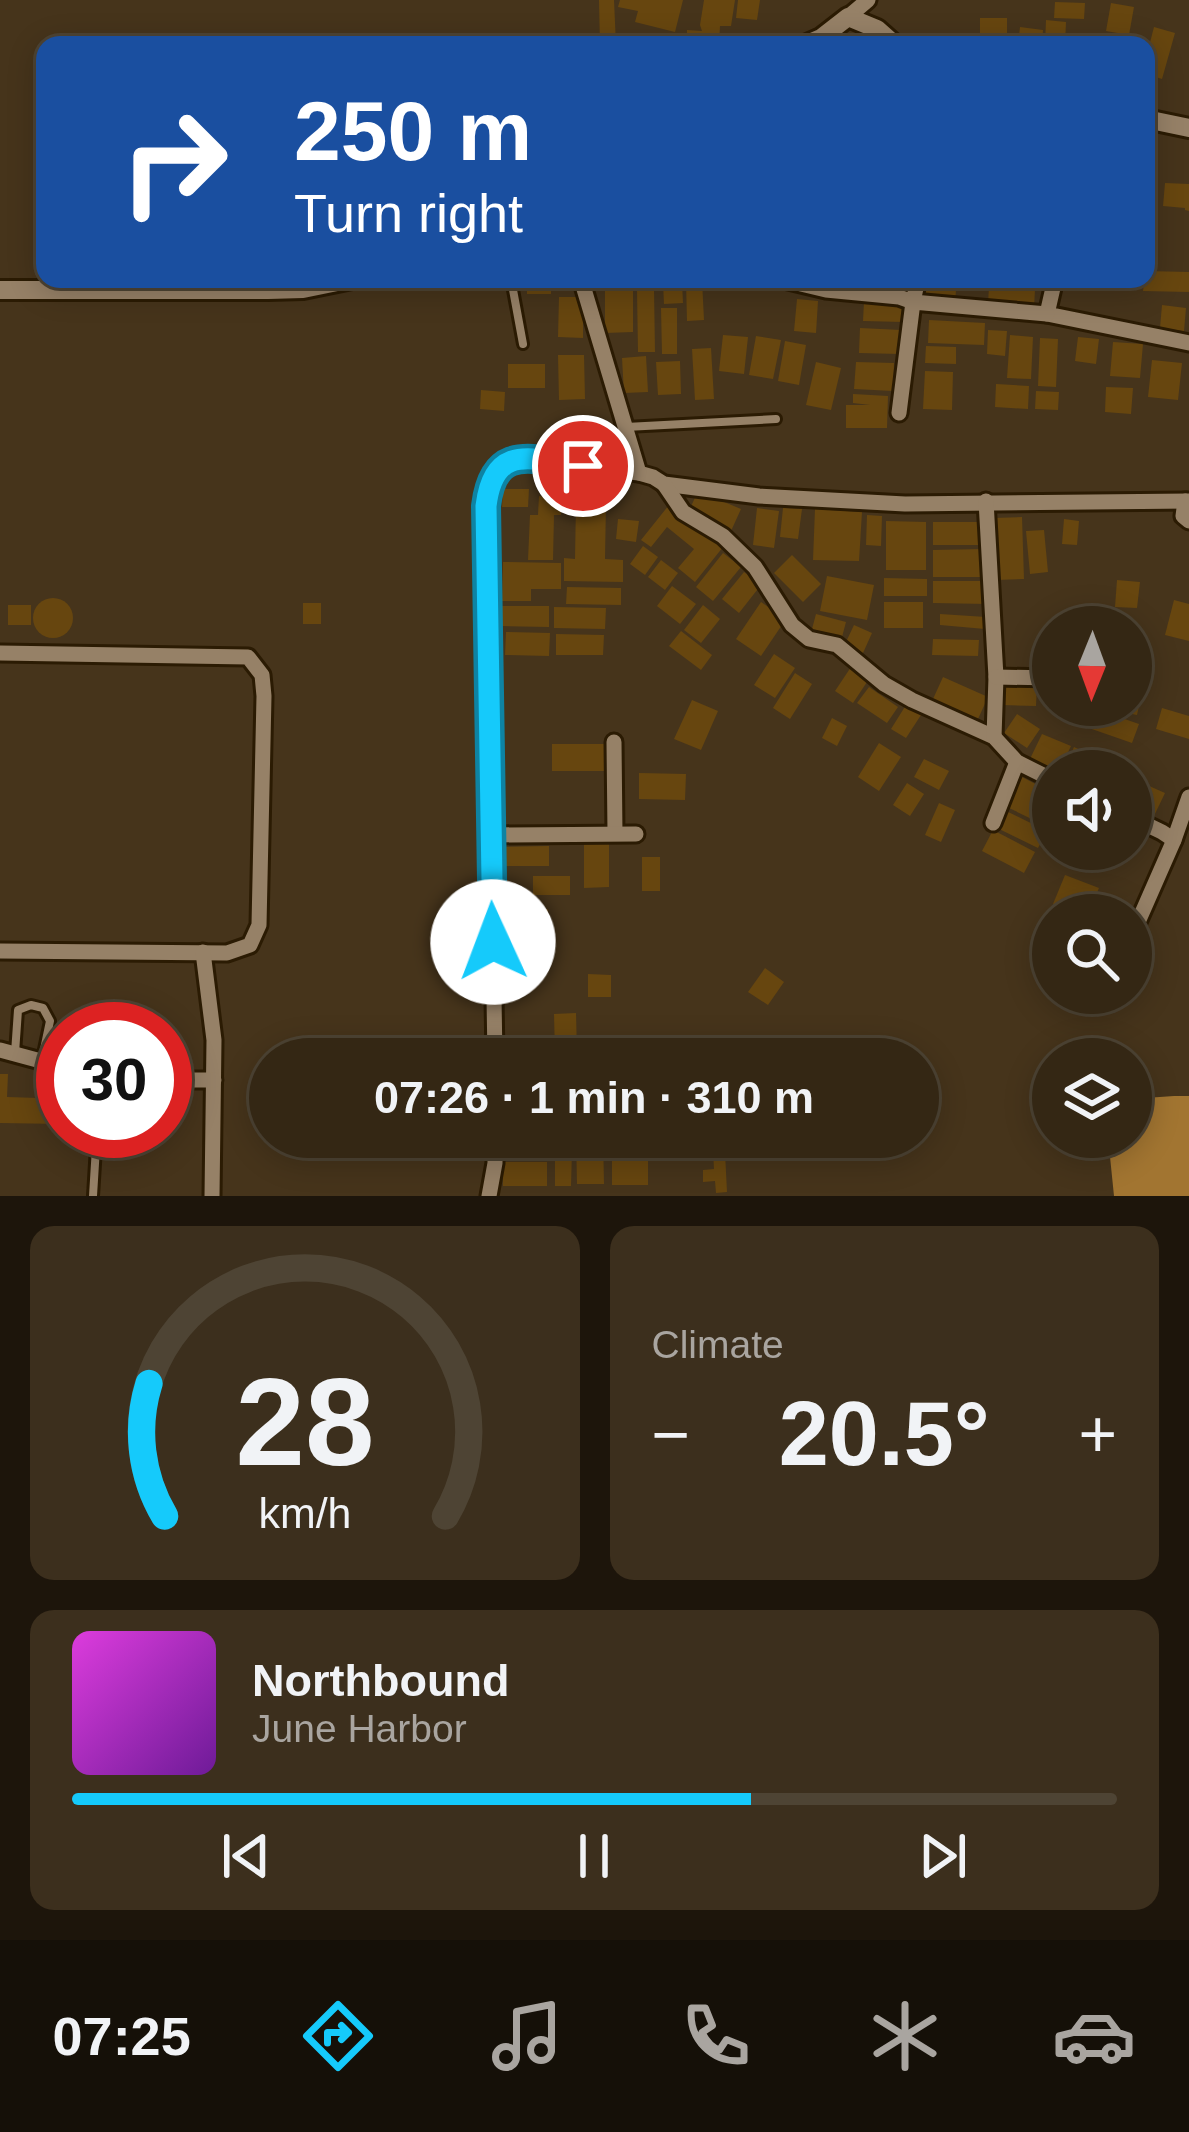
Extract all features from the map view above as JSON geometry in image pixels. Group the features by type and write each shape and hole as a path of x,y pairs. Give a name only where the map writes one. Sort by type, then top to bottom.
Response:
{"street":[{"path":"824,36 868,0"},
{"path":"848,17 885,36"},
{"path":"1155,121 1189,128"},
{"path":"0,290 308,288"},
{"path":"584,288 639,473"},
{"path":"818,288 1047,314 1189,343"},
{"path":"899,413 916,288"},
{"path":"1047,314 1053,288"},
{"path":"495,1038 486,506 489,481 512,459 653,477 664,484 683,512 723,536 755,567 792,626 809,639 837,645 884,684 912,700 994,737 1017,762 1032,770"},
{"path":"664,484 759,496 905,504 1187,501 1183,516 1189,521"},
{"path":"986,501 996,676 994,737"},
{"path":"0,653 248,657 262,675 264,696 259,925 250,945 227,953 0,952"},
{"path":"996,676 1032,677"},
{"path":"614,742 614,833"},
{"path":"993,823 1017,762"},
{"path":"1150,894 1189,799"},
{"path":"1152,829 1174,840"},
{"path":"490,835 636,834"},
{"path":"203,952 214,1040 212,1196"},
{"path":"192,1080 214,1080"},
{"path":"489,1196 495,1158"}],"lane":[{"path":"514,288 523,344"},
{"path":"624,427 776,418"},
{"path":"8,1052 18,1010 36,1006"},
{"path":"93,1196 95,1158"}],"shaded area":[{"path":"1189,1096 1189,1196 1114,1196 1110,1158 1152,1158 1152,1098"}],"building":[{"path":"599,0 614,0 616,36 600,36"},
{"path":"620,0 683,0 675,32 635,22 638,11 618,7"},
{"path":"704,0 735,0 731,26 720,26 719,36 687,36 687,30 702,31"},
{"path":"738,0 760,0 757,20 736,18"},
{"path":"1055,2 1085,3 1084,19 1054,18"},
{"path":"1111,3 1134,7 1129,35 1106,31"},
{"path":"980,18 1007,18 1007,36 980,36"},
{"path":"1046,20 1066,22 1065,36 1045,36"},
{"path":"1020,27 1043,30 1043,36 1019,36"},
{"path":"1154,27 1175,33 1162,79 1155,77"},
{"path":"1165,183 1189,184 1189,211 1163,206"},
{"path":"1155,271 1189,272 1189,292 1143,291 1155,288"},
{"path":"527,288 551,288 551,294 527,294"},
{"path":"605,288 633,288 633,332 605,333"},
{"path":"663,288 682,288 683,303 664,304"},
{"path":"686,288 702,288 704,320 687,321"},
{"path":"923,288 956,288 955,302 922,300"},
{"path":"989,288 1035,290 1034,307 988,304"},
{"path":"654,289 655,352 638,352 637,290"},
{"path":"559,297 583,297 583,338 558,337"},
{"path":"797,299 818,301 816,333 794,331"},
{"path":"864,302 904,303 903,322 863,321"},
{"path":"1162,305 1186,308 1184,331 1160,328"},
{"path":"661,308 677,308 677,354 662,354"},
{"path":"929,320 985,323 984,345 928,343"},
{"path":"860,328 901,330 900,354 859,353"},
{"path":"988,330 1007,331 1005,356 987,354"},
{"path":"723,335 748,337 744,374 719,371"},
{"path":"1010,335 1033,337 1031,379 1007,378"},
{"path":"756,336 781,340 773,379 749,375"},
{"path":"1078,337 1099,339 1096,364 1075,361"},
{"path":"1040,338 1058,339 1056,387 1038,386"},
{"path":"785,341 806,345 799,385 778,381"},
{"path":"1113,342 1143,344 1140,378 1110,376"},
{"path":"926,346 956,347 956,364 925,363"},
{"path":"711,348 714,399 695,400 692,349"},
{"path":"558,355 584,355 585,399 559,400"},
{"path":"646,356 648,392 624,393 622,358"},
{"path":"1152,360 1182,363 1178,400 1148,397"},
{"path":"680,361 681,394 658,395 656,362"},
{"path":"816,362 841,368 831,410 806,405"},
{"path":"856,362 894,363 893,391 854,389"},
{"path":"508,364 545,364 545,388 508,388"},
{"path":"925,371 953,372 952,410 923,409"},
{"path":"996,384 1029,386 1028,409 995,407"},
{"path":"1106,387 1133,388 1131,414 1105,412"},
{"path":"481,390 505,392 504,411 480,409"},
{"path":"1036,391 1059,392 1058,410 1035,409"},
{"path":"853,394 888,396 887,428 846,428 846,405 870,405 853,403"},
{"path":"503,489 529,489 528,507 502,507"},
{"path":"698,491 741,509 731,531 688,513"},
{"path":"539,496 561,497 561,515 554,515 553,560 528,560 530,515 538,515"},
{"path":"576,503 606,504 605,559 623,560 623,582 564,581 564,558 575,559"},
{"path":"669,505 723,547 695,582 678,568 694,549 667,527 651,547 641,540"},
{"path":"757,508 779,511 774,548 753,545"},
{"path":"783,508 802,509 798,539 780,537"},
{"path":"815,509 862,512 859,561 813,560"},
{"path":"867,515 882,516 881,546 866,545"},
{"path":"1022,517 1024,579 995,580 993,518"},
{"path":"618,519 639,521 636,542 616,539"},
{"path":"1064,519 1079,521 1077,545 1062,544"},
{"path":"886,521 926,522 926,570 886,570"},
{"path":"933,522 981,522 981,545 933,545"},
{"path":"1044,530 1048,572 1030,574 1026,531"},
{"path":"643,546 658,557 645,575 630,564"},
{"path":"984,549 984,577 933,577 933,550"},
{"path":"723,553 741,567 713,601 696,587"},
{"path":"792,555 821,584 803,602 774,573"},
{"path":"661,560 678,573 665,590 648,577"},
{"path":"503,562 561,563 561,589 531,589 531,601 502,601"},
{"path":"744,572 761,585 739,613 722,599"},
{"path":"827,576 874,585 867,620 820,611"},
{"path":"884,578 927,579 927,596 884,596"},
{"path":"1117,580 1140,582 1137,606 1115,606"},
{"path":"933,581 988,581 988,604 933,603"},
{"path":"672,586 696,604 680,624 657,606"},
{"path":"567,587 621,588 621,605 566,604"},
{"path":"53,598 67,604 73,618 67,632 53,638 39,632 33,618 39,604"},
{"path":"1174,600 1189,604 1189,641 1165,635"},
{"path":"761,602 786,619 761,656 736,639"},
{"path":"884,602 923,602 923,628 884,628"},
{"path":"303,603 321,603 321,624 303,624"},
{"path":"8,605 31,605 31,625 8,625"},
{"path":"703,605 720,619 701,643 684,630"},
{"path":"502,606 549,606 549,627 502,626"},
{"path":"554,607 606,608 605,629 554,628"},
{"path":"816,614 846,622 842,637 812,629"},
{"path":"940,614 986,617 985,629 940,625"},
{"path":"854,625 872,633 863,653 845,644"},
{"path":"681,631 712,655 701,670 669,646"},
{"path":"506,632 550,633 549,656 505,655"},
{"path":"556,634 604,635 603,655 556,655"},
{"path":"933,639 979,640 978,656 932,655"},
{"path":"774,654 795,668 775,698 754,685"},
{"path":"851,667 869,679 853,703 835,691"},
{"path":"795,673 812,684 790,719 773,708"},
{"path":"943,677 988,697 978,719 933,699"},
{"path":"1003,683 1032,683 1032,706 1002,705"},
{"path":"869,687 898,707 887,723 857,703"},
{"path":"692,700 718,711 701,750 674,739"},
{"path":"906,705 921,715 906,738 891,729"},
{"path":"1162,708 1189,716 1189,739 1156,729"},
{"path":"1017,714 1040,729 1027,748 1004,733"},
{"path":"832,718 847,726 837,746 822,738"},
{"path":"1086,726 1138,726 1132,743"},
{"path":"1042,734 1071,746 1069,750 1034,750"},
{"path":"879,743 901,757 879,791 858,777"},
{"path":"552,744 609,744 609,771 552,771"},
{"path":"924,759 949,771 939,790 914,777"},
{"path":"639,773 686,774 685,800 639,799"},
{"path":"1022,777 1032,782 1032,819 1007,807"},
{"path":"907,783 924,794 910,816 893,805"},
{"path":"1152,787 1165,793 1152,818"},
{"path":"939,803 955,810 941,842 925,835"},
{"path":"1004,810 1032,824 1032,845 995,827"},
{"path":"993,830 1032,850 1032,858 1024,873 982,851"},
{"path":"584,844 609,844 609,887 584,888"},
{"path":"549,846 549,866 500,866 500,847"},
{"path":"642,857 660,857 660,891 642,891"},
{"path":"1065,875 1099,888 1097,894 1057,894"},
{"path":"533,876 570,876 570,895 533,895"},
{"path":"498,909 548,909 548,928 497,928"},
{"path":"765,968 784,982 768,1005 748,992"},
{"path":"588,974 611,975 611,997 588,997"},
{"path":"576,1013 577,1038 555,1038 554,1014"},
{"path":"0,1074 8,1074 7,1097 36,1098 36,1124 0,1123"},
{"path":"555,1158 572,1158 571,1186 555,1186"},
{"path":"576,1158 603,1158 604,1184 577,1184"},
{"path":"612,1158 648,1158 648,1185 612,1185"},
{"path":"713,1158 725,1158 727,1192 716,1193 715,1181 703,1182 703,1170 714,1169"},
{"path":"503,1162 547,1162 547,1186 503,1186"}],"route":[{"path":"493,942 489,481 512,459 583,466"}]}
